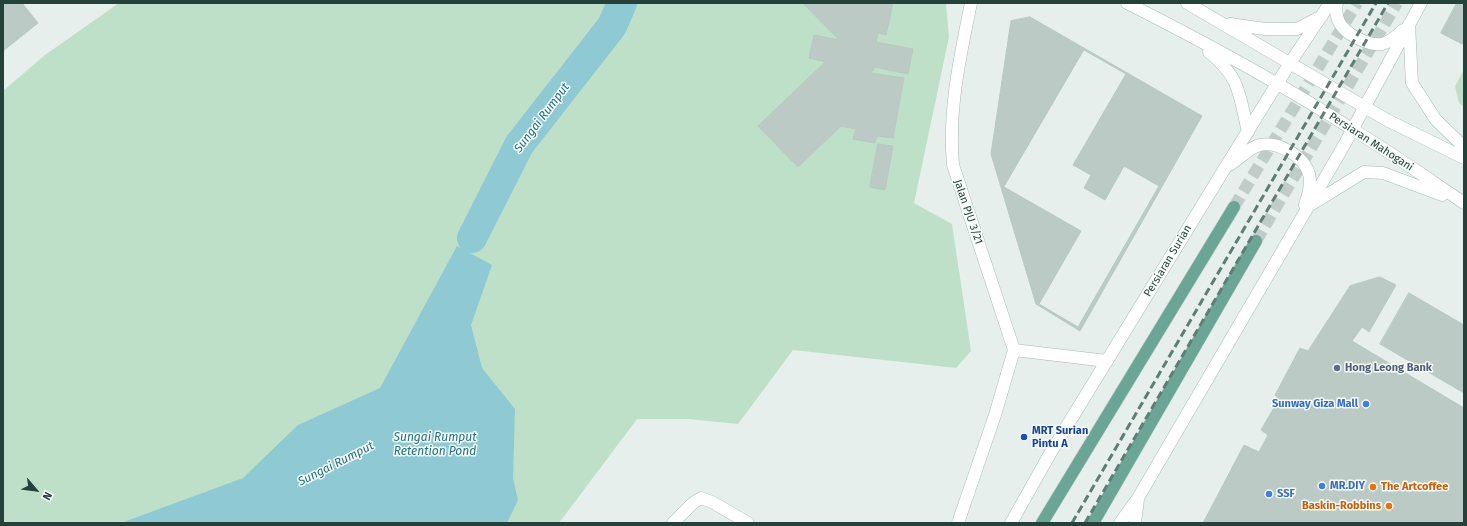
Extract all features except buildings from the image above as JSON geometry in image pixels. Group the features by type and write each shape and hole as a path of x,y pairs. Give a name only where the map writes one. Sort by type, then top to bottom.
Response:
{"main road":[{"name":"Jalan PJU 3/21","path":"971,3 955,85 950,137 953,165 1014,350"},
{"path":"1127,3 1187,34 1220,61 1234,78 1240,93 1248,132"},
{"path":"1188,3 1387,120 1464,158"},
{"name":"Persiaran Surian","path":"1011,523 1051,452 1225,168 1290,63 1330,3"},
{"path":"1337,3 1336,10 1339,22 1359,39 1371,44 1383,44 1399,35 1409,23"},
{"path":"1120,523 1138,498 1308,207 1353,129 1421,3"},
{"path":"1222,22 1265,29 1297,29 1323,15"},
{"path":"1409,23 1412,83 1436,120 1464,146"},
{"name":"Persiaran Mahogani","path":"1187,34 1277,84 1353,129 1464,203"},
{"path":"1225,168 1257,146 1268,145 1285,149 1300,159 1310,175 1309,196 1296,227"},
{"path":"1308,207 1364,172 1383,173 1464,203"},
{"path":"1042,523 1234,207"},
{"path":"1093,523 1256,241"},
{"path":"958,523 996,415 1014,350 1107,361"},
{"path":"673,523 693,503 701,498 712,502 748,523"},
{"path":"1127,523 1138,498"},
{"path":"1135,523 1138,498"}],"green space":[{"path":"119,3 946,3 949,37 914,203 952,224 971,351 956,368 793,350 738,424 688,419 637,419 559,523 3,523 3,91 45,55"},
{"path":"1464,70 1464,107 1459,103 1455,86"}],"water":[{"name":"Sungai Rumput Retention Pond","path":"457,246 492,265 471,325 482,368 515,409 513,479 518,500 507,523 121,523 243,478 298,425 380,388"}],"waterway":[{"name":"Sungai Rumput","path":"472,238 519,145 612,26 622,3"}],"tunnel":[{"path":"1234,207 1357,3"},
{"path":"1256,241 1397,3"}],"railway":[{"path":"1072,523 1376,3"},
{"path":"1085,523 1388,3"}],"place":[{"name":"Hong Leong Bank","path":"1337,368"},
{"name":"Sunway Giza Mall","path":"1366,404"},
{"name":"MRT Surian Pintu A","path":"1024,437"},
{"name":"MR.DIY","path":"1322,486"},
{"name":"The Artcoffee","path":"1373,487"},
{"name":"SSF","path":"1269,494"},
{"name":"Baskin-Robbins","path":"1389,506"}]}
